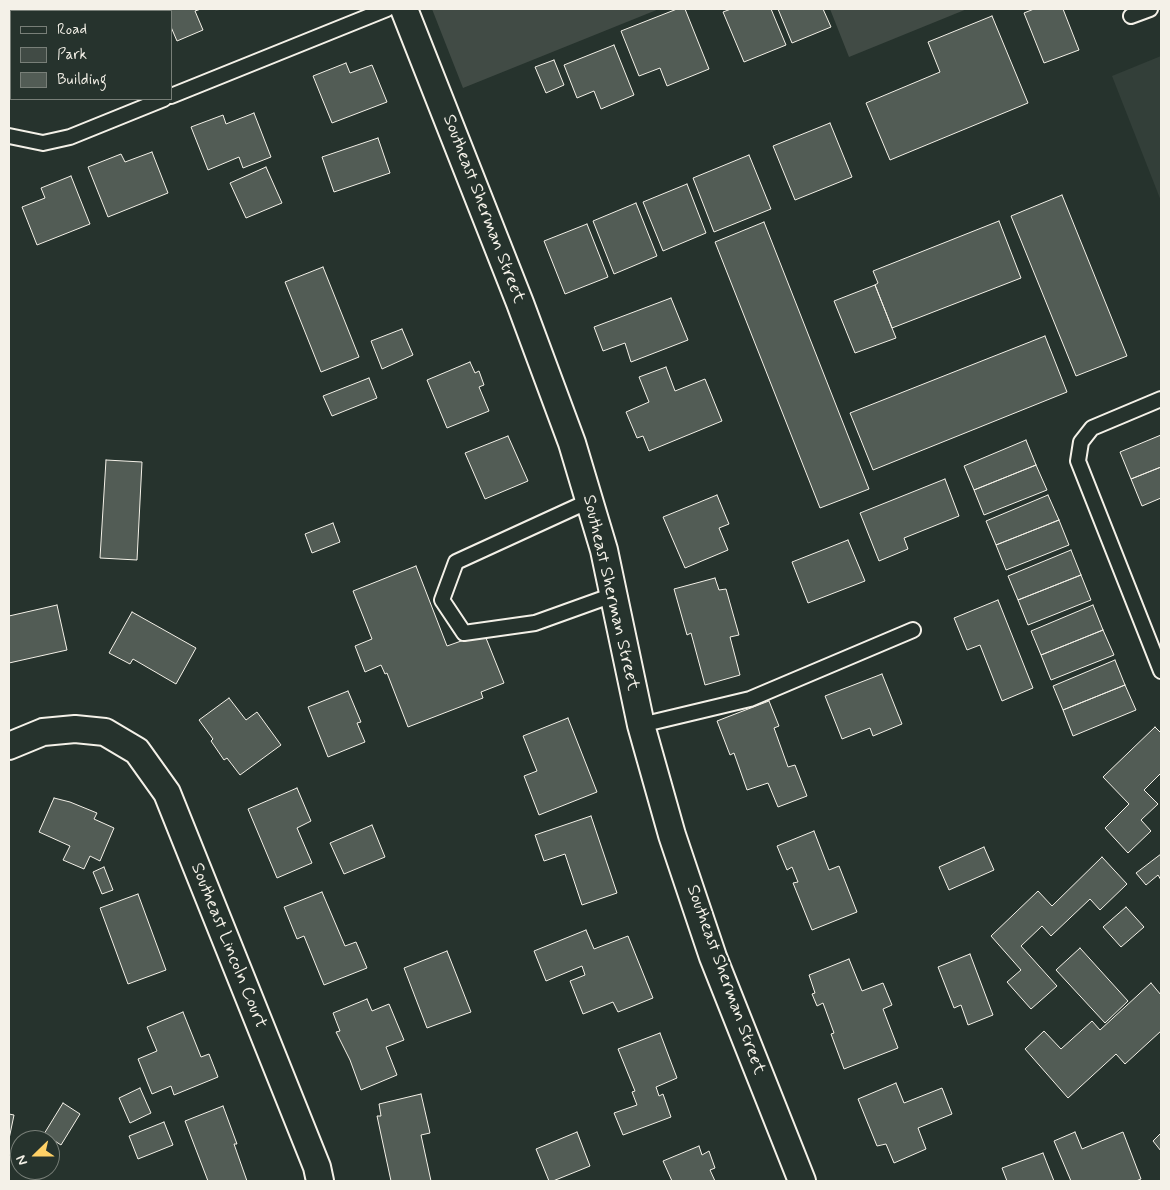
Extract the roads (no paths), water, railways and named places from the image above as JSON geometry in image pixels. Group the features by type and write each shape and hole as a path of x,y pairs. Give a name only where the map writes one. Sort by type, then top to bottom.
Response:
{"street":[{"name":"Southeast Sherman Street","path":"404,9 524,312 572,443 604,550 641,725 672,835 713,957 802,1181"},
{"name":"Southeast Lincoln Court","path":"9,746 43,732 75,729 105,732 137,751 167,793 313,1158 320,1181"}],"lane":[{"path":"172,96 387,9"},
{"path":"1131,16 1150,9"},
{"path":"9,136 43,143 70,137 162,100"},
{"path":"1161,399 1092,428 1081,442 1078,461 1161,671"},
{"path":"590,501 456,562 442,600 464,633 535,623 613,595"},
{"path":"641,725 750,699 913,630"}]}
